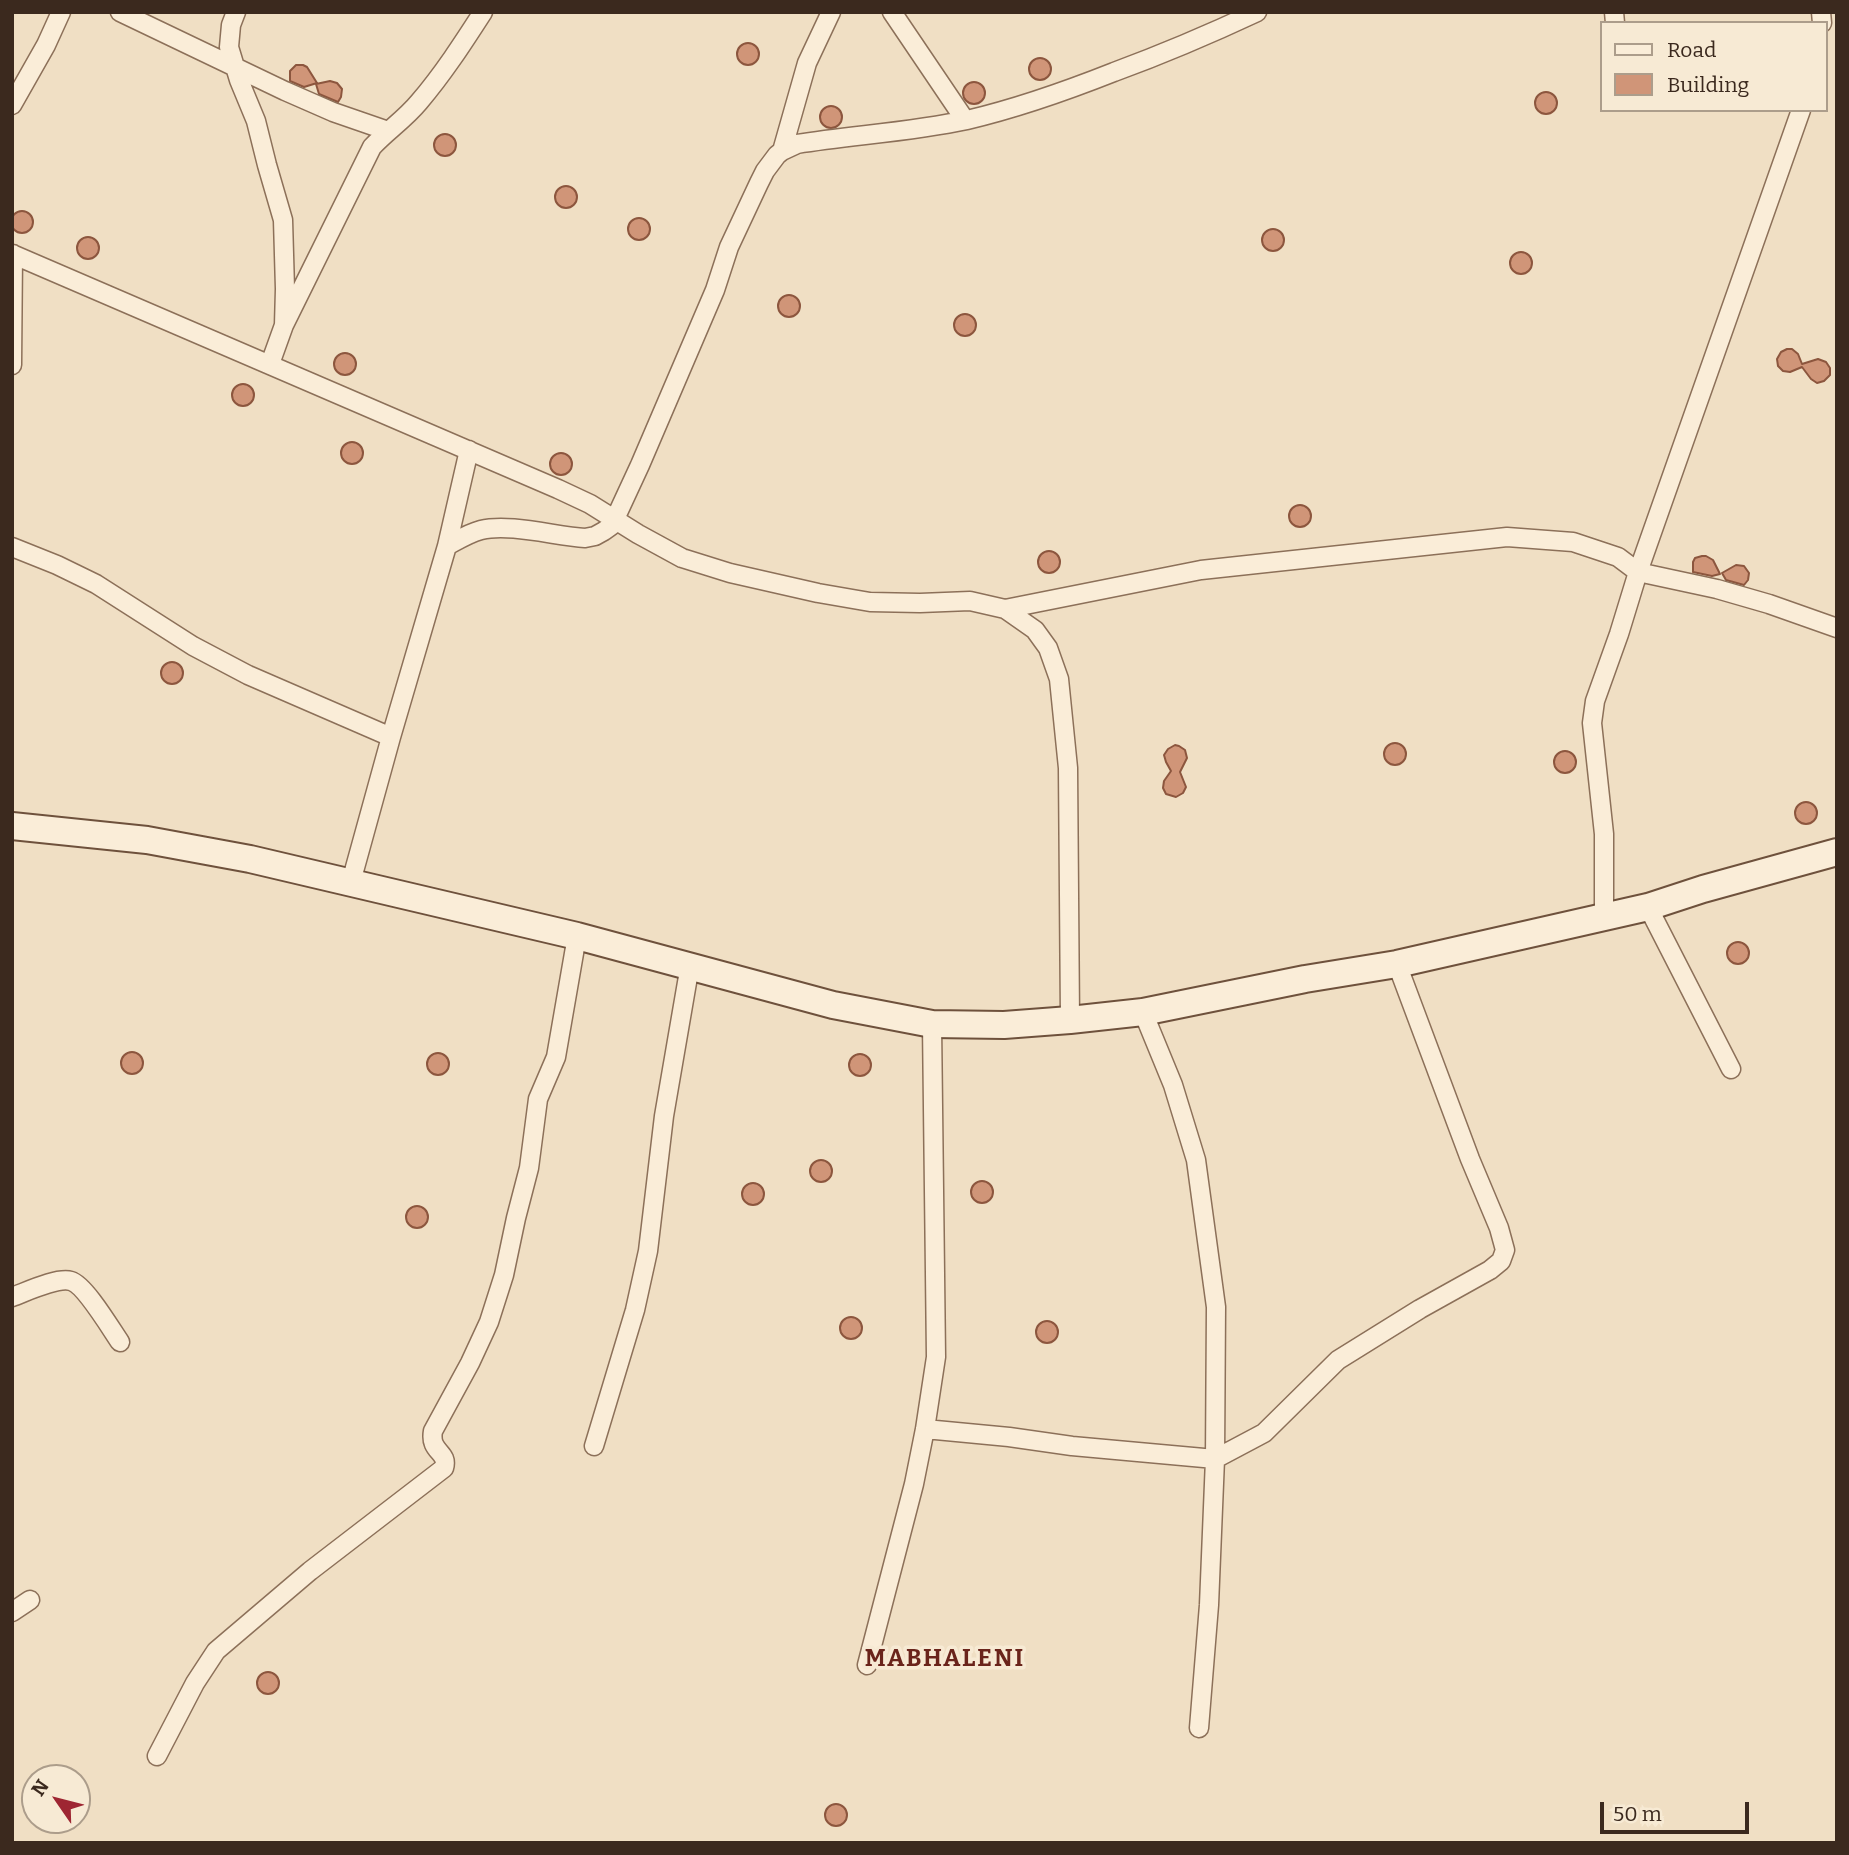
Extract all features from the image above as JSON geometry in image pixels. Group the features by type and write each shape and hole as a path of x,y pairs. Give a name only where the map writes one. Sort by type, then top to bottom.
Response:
{"street":[{"path":"12,105 61,12"},
{"path":"120,12 321,107 388,131"},
{"path":"236,12 231,26 229,47 256,121 283,220 284,325"},
{"path":"270,364 284,325 372,148 421,100 483,12"},
{"path":"447,546 482,529 584,538 595,536 611,526 715,290 729,247 765,171 782,151 807,63 831,12"},
{"path":"892,12 965,120"},
{"path":"782,151 806,142 965,120 1008,110 1059,94 1257,12"},
{"path":"1604,918 1604,834 1592,723 1595,701 1800,112"},
{"path":"12,365 13,254 558,489 590,504 682,558 730,573 870,602 970,601 1005,609 1035,630 1048,648 1059,679 1068,768 1070,1020"},
{"path":"351,882 447,546 469,450"},
{"path":"1005,609 1201,570 1507,537 1573,542 1618,557 1638,572 1730,593 1837,628"},
{"path":"12,547 96,584 192,646 248,675 391,737"},
{"path":"12,826 147,840 250,859 577,936 833,1005 932,1024 1004,1025 1143,1012 1305,979 1396,964 1648,907 1837,852"},
{"path":"1648,907 1731,1069"},
{"path":"157,1756 195,1682 216,1651 310,1571 444,1468 446,1462 434,1447 433,1431 489,1322 504,1275 529,1168 538,1099 556,1057 577,936"},
{"path":"925,1429 1215,1459 1264,1433 1338,1360 1501,1261 1505,1250 1499,1228 1396,964"},
{"path":"594,1446 635,1310 648,1251 664,1116 690,965"},
{"path":"1143,1012 1173,1086 1196,1160 1216,1307 1215,1459 1209,1605 1199,1728"},
{"path":"867,1665 914,1484 936,1356 932,1024"},
{"path":"12,1297 56,1282 73,1281 88,1295 120,1342"},
{"path":"12,1612 30,1600"}],"building":[{"path":"744,43 752,43 759,50 759,58 752,65 744,65 737,58 737,50"},
{"path":"1036,58 1044,58 1051,65 1051,73 1044,80 1036,80 1029,73 1029,65"},
{"path":"296,65 307,67 317,83 304,87 290,81 290,71"},
{"path":"330,81 337,83 342,89 338,102 319,94 316,84"},
{"path":"970,82 978,82 985,89 985,97 978,104 970,104 963,97 963,89"},
{"path":"1542,92 1550,92 1557,99 1557,107 1550,114 1542,114 1535,107 1535,99"},
{"path":"831,106 839,109 842,117 839,125 831,128 823,125 820,117 823,109"},
{"path":"441,134 449,134 456,141 456,149 449,156 441,156 434,149 434,141"},
{"path":"562,186 570,186 577,193 577,201 570,208 562,208 555,201 555,193"},
{"path":"22,211 30,214 33,222 30,230 22,233 14,230 11,222 14,214"},
{"path":"635,218 643,218 650,225 650,233 643,240 635,240 628,233 628,225"},
{"path":"1269,229 1277,229 1284,236 1284,244 1277,251 1269,251 1262,244 1262,236"},
{"path":"84,237 92,237 99,244 99,252 92,259 84,259 77,252 77,244"},
{"path":"1517,252 1525,252 1532,259 1532,267 1525,274 1517,274 1510,267 1510,259"},
{"path":"785,295 793,295 800,302 800,310 793,317 785,317 778,310 778,302"},
{"path":"961,314 969,314 976,321 976,329 969,336 961,336 954,329 954,321"},
{"path":"1787,349 1798,354 1802,364 1818,359 1826,362 1830,375 1817,383 1802,367 1790,372 1783,371 1778,366 1777,359 1781,352"},
{"path":"341,353 349,353 356,360 356,368 349,375 341,375 334,368 334,360"},
{"path":"239,384 247,384 254,391 254,399 247,406 239,406 232,399 232,391"},
{"path":"348,442 356,442 363,449 363,457 356,464 348,464 341,457 341,449"},
{"path":"557,453 565,453 572,460 572,468 565,475 557,475 550,468 550,460"},
{"path":"1296,505 1304,505 1311,512 1311,520 1304,527 1296,527 1289,520 1289,512"},
{"path":"1045,551 1053,551 1060,558 1060,566 1053,573 1045,573 1038,566 1038,558"},
{"path":"1702,556 1713,560 1720,574 1712,576 1693,572 1695,558"},
{"path":"1736,565 1744,566 1749,573 1744,585 1726,580 1722,573"},
{"path":"168,662 176,662 183,669 183,677 176,684 168,684 161,677 161,669"},
{"path":"1391,743 1399,743 1406,750 1406,758 1399,765 1391,765 1384,758 1384,750"},
{"path":"1175,745 1185,750 1187,758 1180,772 1186,787 1183,793 1176,797 1166,794 1163,788 1171,771 1164,755"},
{"path":"1561,751 1569,751 1576,758 1576,766 1569,773 1561,773 1554,766 1554,758"},
{"path":"1802,802 1810,802 1817,809 1817,817 1810,824 1802,824 1795,817 1795,809"},
{"path":"1734,942 1742,942 1749,949 1749,957 1742,964 1734,964 1727,957 1727,949"},
{"path":"128,1052 136,1052 143,1059 143,1067 136,1074 128,1074 121,1067 121,1059"},
{"path":"434,1053 442,1053 449,1060 449,1068 442,1075 434,1075 427,1068 427,1060"},
{"path":"856,1054 864,1054 871,1061 871,1069 864,1076 856,1076 849,1069 849,1061"},
{"path":"817,1160 825,1160 832,1167 832,1175 825,1182 817,1182 810,1175 810,1167"},
{"path":"978,1181 986,1181 993,1188 993,1196 986,1203 978,1203 971,1196 971,1188"},
{"path":"749,1183 757,1183 764,1190 764,1198 757,1205 749,1205 742,1198 742,1190"},
{"path":"413,1206 421,1206 428,1213 428,1221 421,1228 413,1228 406,1221 406,1213"},
{"path":"847,1317 855,1317 862,1324 862,1332 855,1339 847,1339 840,1332 840,1324"},
{"path":"1043,1321 1051,1321 1058,1328 1058,1336 1051,1343 1043,1343 1036,1336 1036,1328"},
{"path":"264,1672 272,1672 279,1679 279,1687 272,1694 264,1694 257,1687 257,1679"},
{"path":"832,1804 840,1804 847,1811 847,1819 840,1826 832,1826 825,1819 825,1811"}],"district":[{"name":"MABHALENI","path":"945,1659"}]}
